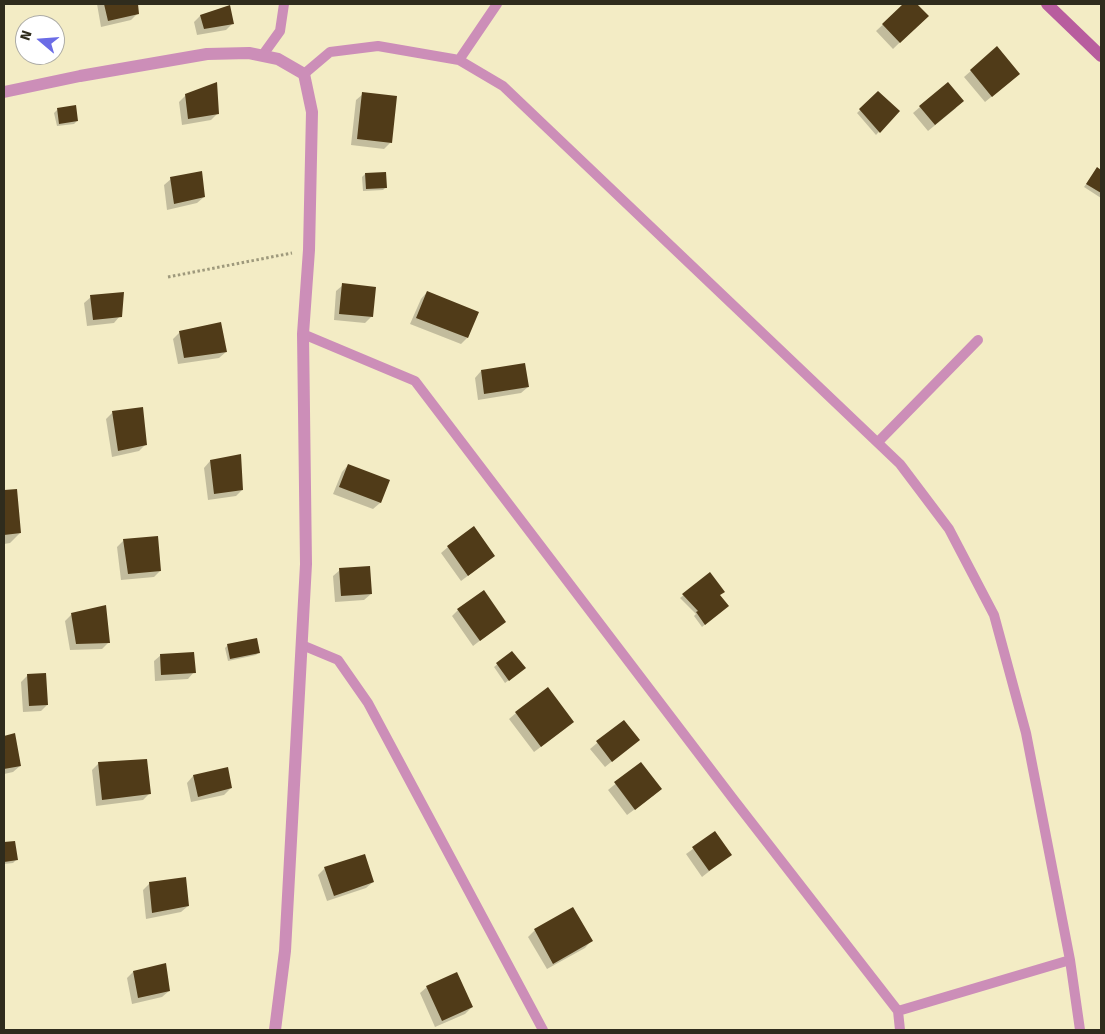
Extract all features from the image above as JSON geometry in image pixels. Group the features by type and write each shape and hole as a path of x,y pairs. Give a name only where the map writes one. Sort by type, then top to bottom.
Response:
{"main road":[{"path":"1047,4 1101,56"}],"street":[{"path":"4,92 80,76 207,54 249,53 278,60 304,74 312,112 309,250 303,334 306,564 285,951 276,1030"}],"lane":[{"path":"262,56 280,31 284,4"},
{"path":"459,60 497,4"},
{"path":"304,74 330,52 378,46 459,60 504,86 900,464 949,529 994,615 1026,733 1070,960 1080,1030"},
{"path":"303,334 415,381 728,792 898,1011 900,1030"},
{"path":"878,442 978,340"},
{"path":"302,645 338,660 368,703 543,1030"},
{"path":"898,1011 1070,960"}],"path":[{"path":"168,277 309,250"}],"building":[{"path":"104,4 138,4 139,14 108,21"},
{"path":"903,4 917,4 929,16 900,43 882,24"},
{"path":"230,5 234,24 204,29 200,15"},
{"path":"997,46 1020,74 992,97 970,70"},
{"path":"217,82 219,114 188,119 185,94"},
{"path":"948,82 964,101 935,125 919,106"},
{"path":"878,91 900,111 880,133 859,109"},
{"path":"362,92 397,96 392,143 357,139"},
{"path":"76,105 78,121 59,124 57,108"},
{"path":"1097,167 1101,170 1101,193 1086,184"},
{"path":"202,171 205,197 174,204 170,177"},
{"path":"386,172 387,188 366,189 365,173"},
{"path":"342,283 376,287 373,317 339,314"},
{"path":"427,291 479,312 468,338 416,318"},
{"path":"124,292 122,317 93,320 90,295"},
{"path":"221,322 227,352 184,358 179,331"},
{"path":"525,363 529,387 484,394 481,370"},
{"path":"143,407 147,445 118,451 112,411"},
{"path":"241,454 243,490 214,494 210,460"},
{"path":"348,464 390,480 381,503 339,487"},
{"path":"17,489 21,533 4,535 4,490"},
{"path":"474,526 495,556 468,576 447,546"},
{"path":"158,536 161,571 128,574 123,539"},
{"path":"370,566 372,594 341,596 339,568"},
{"path":"710,572 725,592 720,595 729,606 705,625 696,612 698,611 682,594"},
{"path":"484,590 506,622 480,641 457,609"},
{"path":"106,605 110,643 76,644 71,613"},
{"path":"257,638 260,653 230,659 227,644"},
{"path":"512,651 526,668 509,681 496,663"},
{"path":"194,652 196,673 161,675 160,654"},
{"path":"46,673 48,705 29,706 27,674"},
{"path":"548,687 574,722 541,747 515,712"},
{"path":"624,720 640,740 612,762 596,741"},
{"path":"15,733 21,766 4,769 4,736"},
{"path":"147,759 151,794 102,800 98,762"},
{"path":"641,762 662,789 635,810 614,782"},
{"path":"228,767 232,788 198,797 193,775"},
{"path":"715,831 732,855 709,871 692,847"},
{"path":"15,841 18,860 4,862 4,842"},
{"path":"365,854 374,882 334,896 324,867"},
{"path":"186,877 189,906 152,913 149,882"},
{"path":"573,907 593,941 553,964 534,929"},
{"path":"166,963 170,991 138,998 133,971"},
{"path":"457,972 473,1007 442,1021 426,986"}]}
